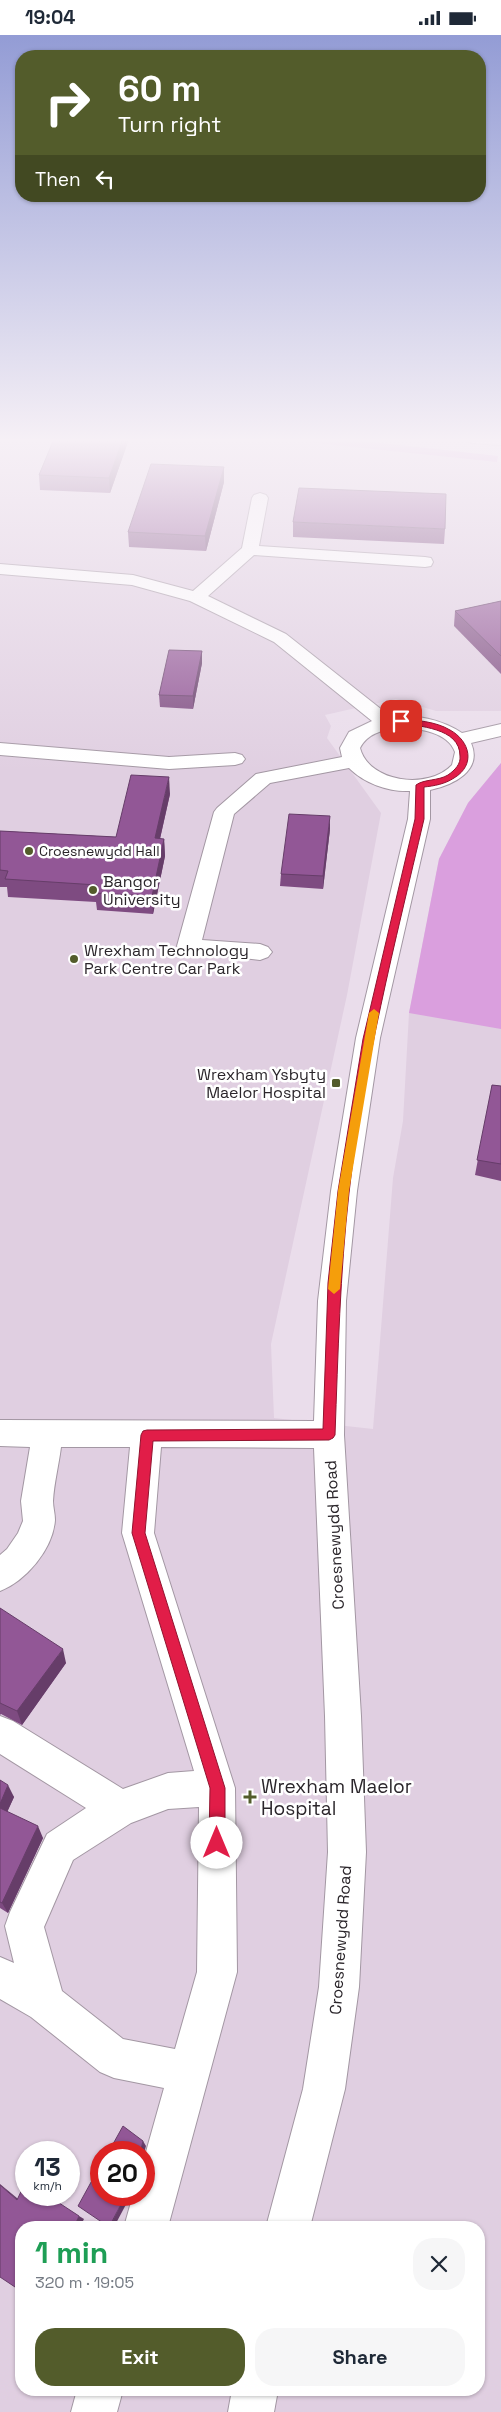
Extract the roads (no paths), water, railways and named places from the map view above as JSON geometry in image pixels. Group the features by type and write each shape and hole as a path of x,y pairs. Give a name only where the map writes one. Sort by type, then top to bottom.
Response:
{"main road":[{"path":"196,597 250,550 425,562"},
{"path":"0,569 133,580 196,597 280,638 385,722"},
{"path":"385,722 418,722 434,725 458,739 464,749 465,759 460,769 444,780 420,785 386,783 359,770 352,761 349,751 352,741 359,733 385,722"},
{"path":"458,739 501,730"},
{"path":"0,749 169,763 236,759"},
{"path":"260,952 189,946 224,812 263,778 352,761"},
{"name":"Croesnewydd Road","path":"290,2221 324,2089 339,1987 347,1852 343,1715 329,1435 332,1301 344,1191 368,1039 419,819 420,785"},
{"path":"0,1433 48,1435 329,1435"},
{"path":"0,1575 19,1560 32,1541 39,1521 37,1501 48,1435"},
{"path":"147,1435 138,1533 217,1788 217,1972 148,2221"},
{"path":"0,1734 120,1808"},
{"path":"45,2003 24,1926 60,1847 120,1808 168,1791 217,1788"},
{"path":"0,1977 45,2003 114,2058 189,2072"},
{"path":"94,2412 98,2396"},
{"path":"251,2412 254,2396"}],"place":[{"name":"Croesnewydd Hall","path":"29,851"},
{"name":"Bangor University","path":"93,890"},
{"name":"Wrexham Technology Park Centre Car Park","path":"74,959"},
{"name":"Wrexham Ysbyty Maelor Hospital","path":"336,1083"},
{"name":"Wrexham Maelor Hospital","path":"250,1797"}]}
